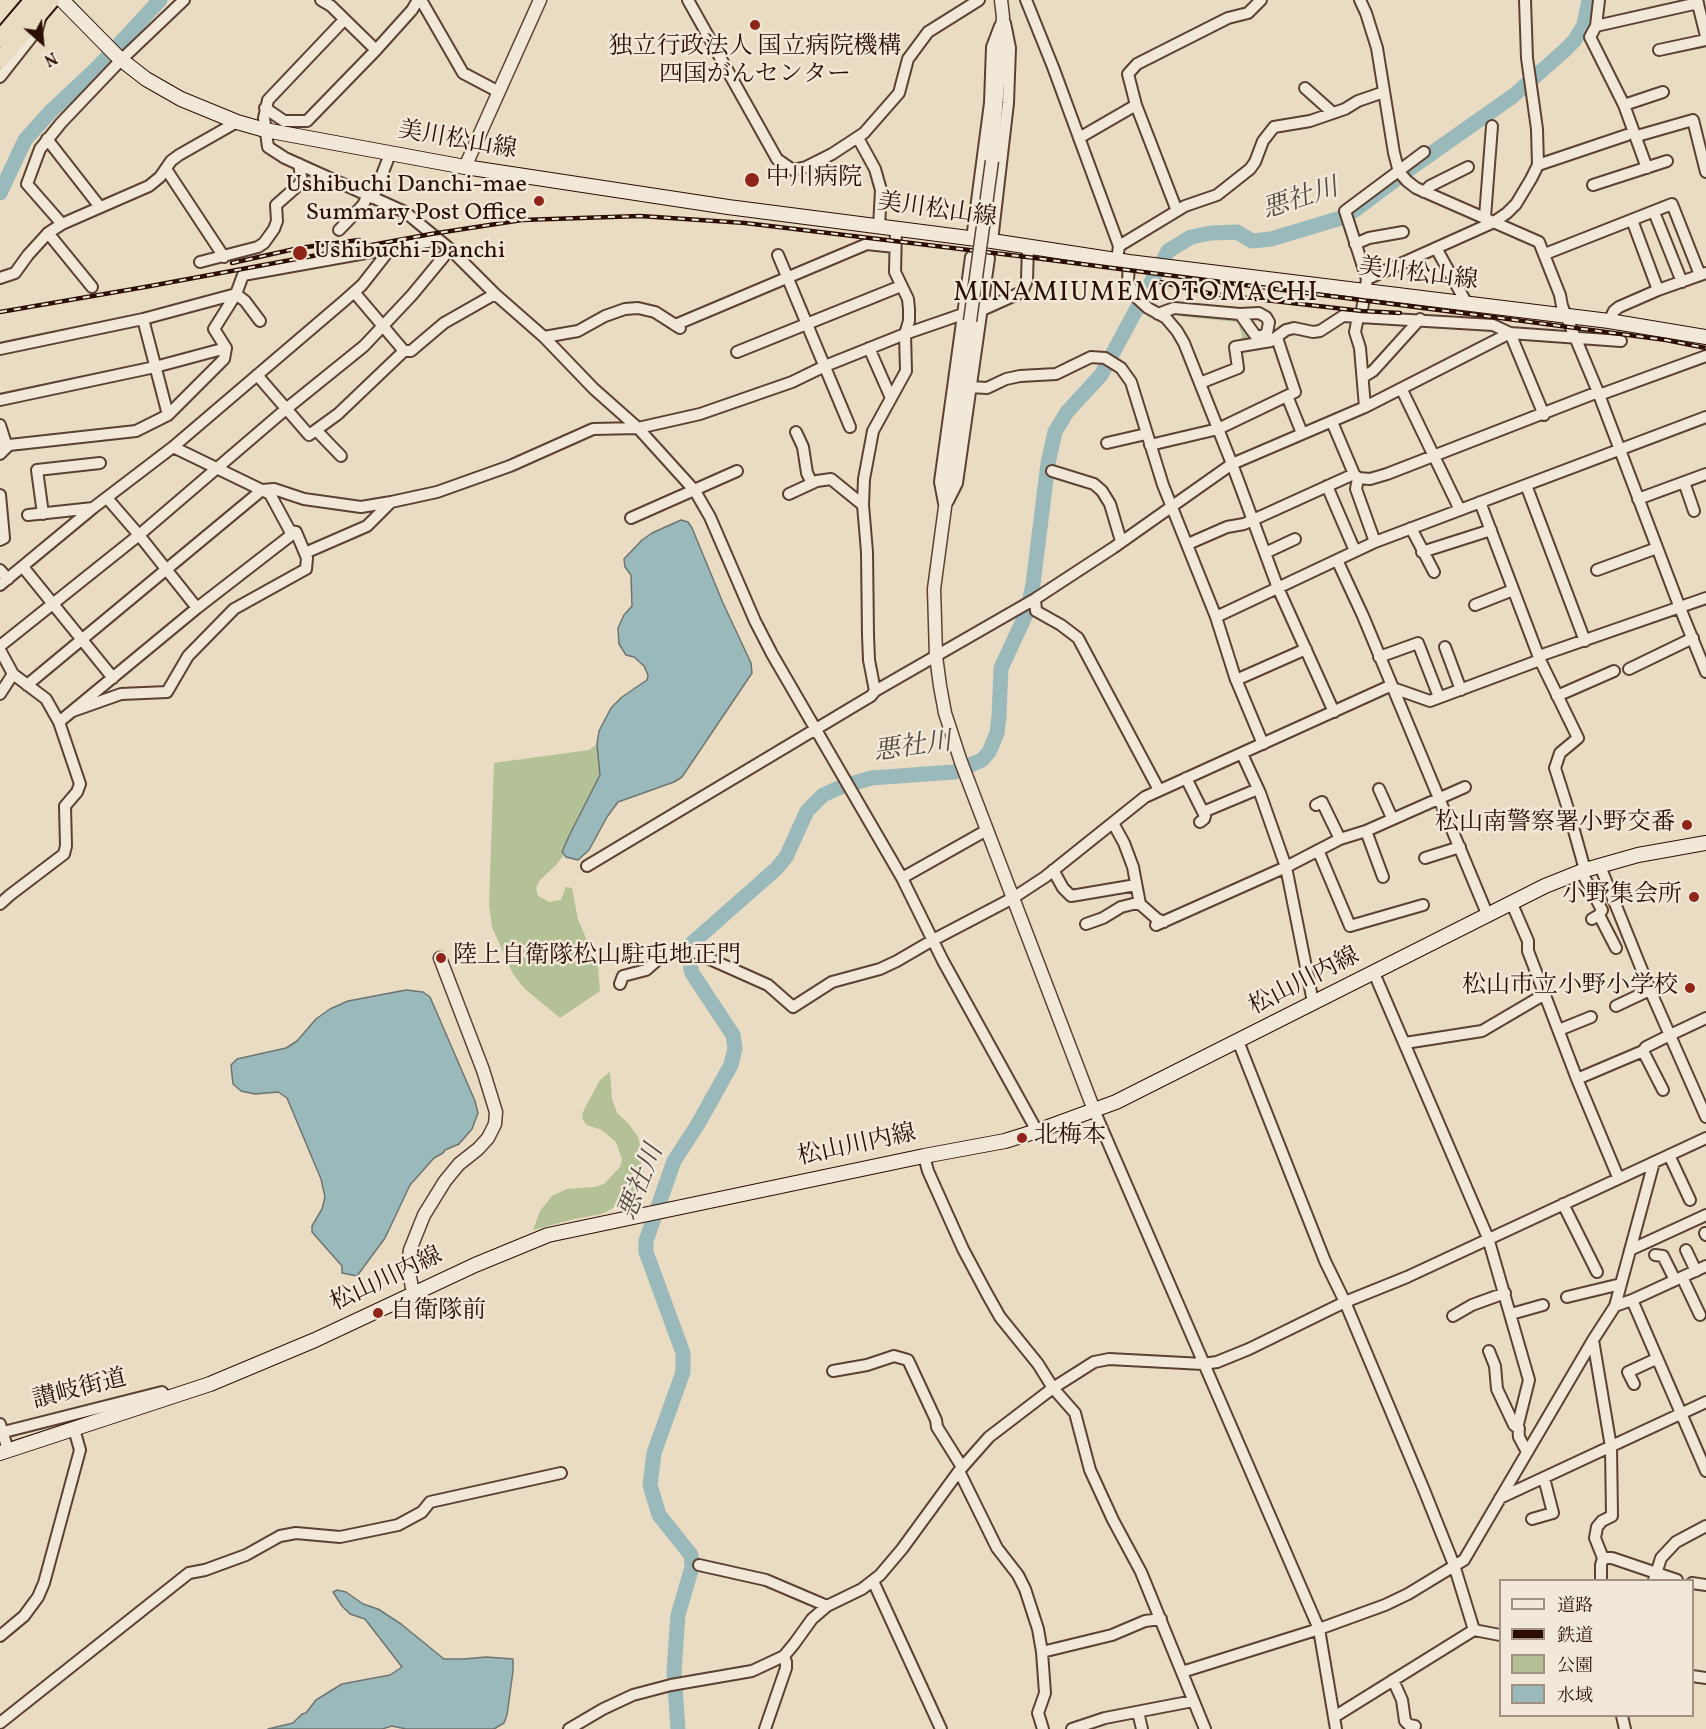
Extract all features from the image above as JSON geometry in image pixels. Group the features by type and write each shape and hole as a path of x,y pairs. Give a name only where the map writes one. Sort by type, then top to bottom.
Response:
{"highway":[{"path":"0,39 36,9"},
{"path":"0,60 36,9"}],"main road":[{"name":"美川松山線","path":"62,0 120,59 146,79 181,99 237,122 266,130 465,168 717,205 992,242 1366,286 1467,304 1566,315 1706,337"},
{"name":"松山川内線","path":"4,1452 210,1384 315,1340 413,1293 548,1235 1005,1141 1037,1131 1116,1102 1545,886 1583,871 1638,855 1706,843"}],"street":[{"path":"62,224 27,184 40,149 120,59 184,0"},
{"path":"321,0 376,50"},
{"path":"265,108 284,121 307,121 376,50 419,0 463,73 499,92"},
{"path":"465,168 540,0"},
{"path":"688,0 777,159 793,170 806,167 832,154 864,133 899,93 908,59 928,32 978,0"},
{"path":"992,242 1008,104 1010,48 1001,0"},
{"path":"1026,0 1122,256 1128,281 1135,296 1153,311 1166,318 1177,331 1200,382 1254,519 1278,588 1334,712"},
{"path":"1177,211 1136,105 1128,74 1137,64 1228,18 1248,13 1261,0"},
{"path":"1360,0 1377,48 1398,171 1407,181 1424,192 1539,242 1706,672"},
{"path":"1366,286 1489,219 1507,213 1516,204 1538,165 1538,129 1526,37 1526,0"},
{"path":"1599,0 1596,26 1590,37 1624,105 1632,135 1647,168"},
{"path":"1596,26 1700,6 1706,38 1659,50"},
{"path":"0,26 14,10 36,9 37,30 0,77"},
{"path":"1003,17 992,160 966,318 934,590 936,656 945,713 961,762 1094,1110 1319,1629 1336,1729"},
{"path":"972,239 990,103 992,47 1003,17"},
{"path":"344,20 268,100 265,108 268,147 299,164 405,212 450,249 495,294 544,337 594,389 638,428 695,491 710,517 755,621 902,878 933,940 1037,1131"},
{"path":"1305,88 1333,113"},
{"path":"1122,256 1177,211 1217,195 1240,177 1255,162 1263,141 1274,127 1310,121 1384,92"},
{"path":"1624,105 1663,92"},
{"path":"1079,138 1136,105"},
{"path":"1538,165 1632,135 1693,120 1706,172"},
{"path":"0,278 15,273 48,233 62,224 149,186 179,155 237,122"},
{"path":"1489,219 1492,126"},
{"path":"858,138 875,169 881,190 879,227"},
{"path":"47,139 100,207"},
{"path":"1365,407 1360,348 1355,332 1366,286 1345,211 1424,152"},
{"path":"339,230 370,196 390,154"},
{"path":"1593,185 1666,161"},
{"path":"200,262 258,247 269,237 277,221 276,205 302,182 299,164"},
{"path":"1424,192 1430,186 1468,167"},
{"path":"166,169 224,257"},
{"path":"1545,254 1672,204 1703,274 1619,307 1609,321"},
{"path":"1656,218 1682,282"},
{"path":"1632,220 1658,290"},
{"path":"876,691 868,643 867,552 862,505 864,479 873,431 906,371 905,334 909,321 909,309 895,272 896,229"},
{"path":"1355,243 1403,232"},
{"path":"48,233 92,287"},
{"path":"0,425 2,449 136,431 168,415 224,359 226,348 214,328 236,294 243,275 438,240"},
{"path":"544,337 578,331 605,316 625,309 638,308 655,312 677,326 867,244 895,247"},
{"path":"27,685 262,490 274,489 304,499 361,507 391,502 437,492 510,466 593,429 638,428 700,414 792,382 825,366 905,334 966,318 1022,292 1027,279 1028,246"},
{"path":"0,570 4,582 93,508 173,447 354,292 392,248"},
{"path":"1436,248 1467,304"},
{"path":"0,904 64,854 66,846 64,806 77,792 80,784 59,722 46,699 13,674 0,648 364,346 383,328 450,249"},
{"path":"778,255 850,427"},
{"path":"966,318 971,257"},
{"path":"945,506 957,483 989,258"},
{"path":"968,280 973,275 980,275 985,282"},
{"path":"737,352 901,286"},
{"path":"354,292 404,351"},
{"path":"0,349 143,319 236,294"},
{"path":"236,294 245,301 260,321"},
{"path":"257,375 309,435 338,414 404,351 411,351 444,323 495,294"},
{"path":"1153,311 1174,308 1240,314"},
{"path":"1200,382 1238,368 1235,347 1259,344 1277,338 1286,330 1294,328 1320,331 1344,316 1494,325 1510,333 1621,341"},
{"path":"143,319 168,415"},
{"path":"1363,377 1373,371 1420,319"},
{"path":"586,866 876,691 1030,602 1232,464 1402,390 1510,333"},
{"path":"1510,333 1544,415"},
{"path":"1150,445 1218,429 1295,392 1277,338"},
{"path":"0,400 155,367 226,348"},
{"path":"869,348 891,399"},
{"path":"1188,544 1227,527 1244,524 1327,486 1356,476 1370,479 1706,356"},
{"path":"971,387 987,388 1020,376 1056,374 1091,357 1105,358 1117,364 1131,382 1163,485 1216,617 1236,680 1263,744"},
{"path":"1402,390 1460,510"},
{"path":"1287,396 1302,433"},
{"path":"1216,617 1375,542 1706,417"},
{"path":"1332,422 1356,476 1356,489 1375,542"},
{"path":"316,430 341,456"},
{"path":"796,432 803,447 807,473 812,483"},
{"path":"1107,443 1146,434"},
{"path":"59,722 197,608 290,536 290,531 270,494 173,447"},
{"path":"43,514 37,470 100,463"},
{"path":"632,518 737,471"},
{"path":"1052,471 1094,484 1102,491 1110,504 1122,541"},
{"path":"1638,499 1706,474"},
{"path":"789,494 812,483 831,479 862,505"},
{"path":"1684,482 1694,511"},
{"path":"1526,485 1585,641"},
{"path":"1327,486 1355,551"},
{"path":"0,495 4,538 0,540"},
{"path":"106,498 139,535 197,608"},
{"path":"305,553 367,526 391,502"},
{"path":"1480,502 1540,658 1578,738 1560,753 1555,768 1583,871 1602,910 1596,917 1616,948"},
{"path":"28,515 93,508"},
{"path":"1411,528 1434,572"},
{"path":"1422,552 1491,530"},
{"path":"73,711 121,694 167,692 188,656 234,609 306,569 305,553 296,532 290,531"},
{"path":"1265,553 1295,539"},
{"path":"1597,570 1657,548"},
{"path":"1337,560 1488,916"},
{"path":"22,567 113,678"},
{"path":"1476,604 1513,590"},
{"path":"620,984 623,976 646,970 661,957 689,952 768,984 793,1006 832,982 880,969 1013,898 1053,870 1144,797 1159,790 1392,687 1430,701 1585,641 1706,598"},
{"path":"1030,602 1036,611 1061,625 1078,639 1159,790"},
{"path":"1629,669 1693,638"},
{"path":"1379,657 1418,643 1439,697"},
{"path":"1445,647 1461,690"},
{"path":"1236,680 1306,649"},
{"path":"1557,696 1614,671"},
{"path":"0,694 13,674"},
{"path":"1242,754 1258,789 1286,867 1313,1002"},
{"path":"1186,778 1202,817 1258,789"},
{"path":"1113,823 1133,867 1140,904 1160,924 1286,867 1340,839 1366,831 1465,787"},
{"path":"1379,789 1392,818"},
{"path":"1316,805 1322,802 1340,839"},
{"path":"902,878 987,830"},
{"path":"1366,831 1383,877"},
{"path":"1425,858 1460,847"},
{"path":"1318,850 1350,926 1424,905"},
{"path":"1600,866 1650,990 1702,1097 1706,1118"},
{"path":"1053,870 1071,896 1136,885"},
{"path":"1086,924 1121,908 1140,904"},
{"path":"1512,904 1577,1078 1618,1178"},
{"path":"413,1293 408,1266 410,1250 424,1215 445,1180 488,1138 495,1124 496,1112 486,1078 440,958"},
{"path":"1374,973 1488,1238 1529,1380 1519,1429 1519,1437 1527,1452"},
{"path":"1616,1006 1650,990"},
{"path":"1405,1043 1482,1031 1545,994"},
{"path":"1560,1030 1591,1017"},
{"path":"1577,1078 1643,1051 1646,1047 1706,1018"},
{"path":"1238,1041 1324,1261 1346,1302 1454,1565 1474,1630"},
{"path":"1643,1051 1663,1090"},
{"path":"569,1729 633,1695 676,1684 752,1671 783,1656 812,1619 827,1606 873,1581 902,1549 960,1469 989,1437 1053,1388 1094,1362 1109,1359 1203,1364 1216,1362 1249,1349 1346,1302 1407,1277 1706,1138"},
{"path":"1669,1155 1690,1200"},
{"path":"924,1156 928,1171 963,1249 1000,1317 1038,1364 1053,1388 1075,1413 1090,1470 1141,1572 1205,1729"},
{"path":"1182,1672 1319,1629 1385,1605 1408,1594 1464,1560 1593,1340 1616,1306 1654,1162"},
{"path":"1563,1204 1596,1272"},
{"path":"1630,1250 1706,1215"},
{"path":"1616,1306 1701,1269 1686,1250"},
{"path":"1654,1255 1663,1256 1700,1315"},
{"path":"1567,1297 1621,1284"},
{"path":"1454,1316 1472,1305 1505,1293"},
{"path":"1632,1300 1680,1414 1705,1466"},
{"path":"1511,1314 1542,1305"},
{"path":"1593,1340 1611,1447 1612,1516 1602,1521 1597,1527 1595,1538 1603,1558 1601,1579"},
{"path":"1489,1351 1495,1366 1497,1389 1514,1425 1519,1429"},
{"path":"833,1371 867,1365 894,1356 908,1360 936,1420 937,1427 960,1469 997,1548 1018,1575 1038,1629 1045,1693 1038,1713 1044,1729"},
{"path":"1634,1384 1628,1372 1656,1359"},
{"name":"讃岐街道","path":"1,1429 162,1392 167,1398"},
{"path":"1500,1498 1706,1402"},
{"path":"1,1429 4,1452"},
{"path":"0,1636 24,1616 38,1597 44,1583 80,1450 74,1429"},
{"path":"0,1723 189,1573 205,1570 246,1555 280,1536 296,1533 340,1537 398,1525 422,1512 430,1502 561,1473"},
{"path":"1532,1519 1553,1513 1544,1478"},
{"path":"1603,1558 1612,1558 1655,1577 1661,1558 1676,1542 1706,1526"},
{"path":"699,1564 758,1578 827,1606"},
{"path":"873,1581 941,1729"},
{"path":"1042,1652 1112,1635 1145,1621 1161,1619"},
{"path":"1334,1717 1474,1630 1499,1635"},
{"path":"765,1729 786,1668 783,1656"},
{"path":"1393,1680 1402,1700 1405,1722 1415,1726"},
{"path":"1072,1729 1105,1718 1193,1701"},
{"path":"1138,1712 1142,1729"}],"green space":[{"path":"1178,316 1238,320 1246,334 1254,340 1241,344 1242,336 1238,322"},
{"path":"597,744 600,774 569,836 562,852 563,856 540,880 536,888 538,896 549,902 561,900 566,887 572,888 578,919 598,967 600,991 560,1018 525,989 513,974 492,927 489,905 494,763 589,750"},
{"path":"610,1072 612,1099 617,1113 638,1137 642,1151 639,1186 630,1199 602,1214 533,1230 540,1211 552,1196 567,1189 604,1184 620,1167 622,1159 616,1142 602,1130 587,1125 582,1114 600,1080"}],"water":[{"path":"681,520 688,522 692,528 751,663 752,673 682,777 618,802 589,850 578,860 566,857 562,852 600,775 597,744 599,731 611,708 622,697 647,680 648,675 644,666 634,657 626,655 619,644 618,628 624,615 632,606 631,575 625,567 624,559 652,533"},
{"path":"406,990 423,992 430,997 475,1101 478,1113 472,1129 459,1144 434,1158 410,1185 385,1238 357,1276 342,1273 342,1266 312,1232 312,1226 322,1209 325,1197 321,1179 287,1098 278,1092 255,1094 241,1091 233,1084 231,1065 237,1059 286,1048 297,1041 316,1019 330,1009 348,1001"},
{"path":"337,1590 346,1592 363,1604 378,1609 401,1624 444,1659 486,1657 513,1659 507,1715 504,1723 494,1729 406,1729 392,1726 382,1729 268,1729 293,1723 306,1713 316,1700 342,1684 390,1675 402,1667 365,1619 350,1614 342,1606 333,1592"}],"waterway":[{"path":"0,193 25,140 50,112 97,68 160,0"},
{"name":"悪社川","path":"678,1729 674,1673 678,1615 692,1567 691,1555 659,1515 650,1485 654,1453 683,1372 683,1353 646,1252 646,1241 674,1161 731,1065 735,1048 733,1035 692,973 689,960 691,944 776,869 786,857 807,811 823,795 871,778 954,772 982,760 989,752 997,733 1001,668 1027,612 1033,584 1048,463 1055,432 1067,412 1101,375 1168,251 1191,237 1211,233 1237,232 1252,241 1271,239 1341,218 1355,210 1513,96 1564,51 1574,41 1584,25 1589,0"}],"railway":[{"path":"0,312 431,234 522,220 640,216 745,223 1027,257 1666,340 1706,348"},
{"path":"232,263 299,248 359,240"},
{"path":"1160,282 1212,294 1362,311 1400,313"}],"place":[{"name":"独立行政法人 国立病院機構 四国がんセンター","path":"755,25"},
{"name":"中川病院","path":"752,180"},
{"name":"Ushibuchi Danchi-mae Summary Post Office","path":"539,201"},
{"name":"Ushibuchi-Danchi","path":"300,253"},
{"name":"松山南警察署小野交番","path":"1687,825"},
{"name":"小野集会所","path":"1694,897"},
{"name":"陸上自衛隊松山駐屯地正門","path":"441,958"},
{"name":"松山市立小野小学校","path":"1690,988"},
{"name":"北梅本","path":"1022,1138"},
{"name":"自衛隊前","path":"378,1313"}],"district":[{"name":"MINAMIUMEMOTOMACHI","path":"1136,295"}]}
